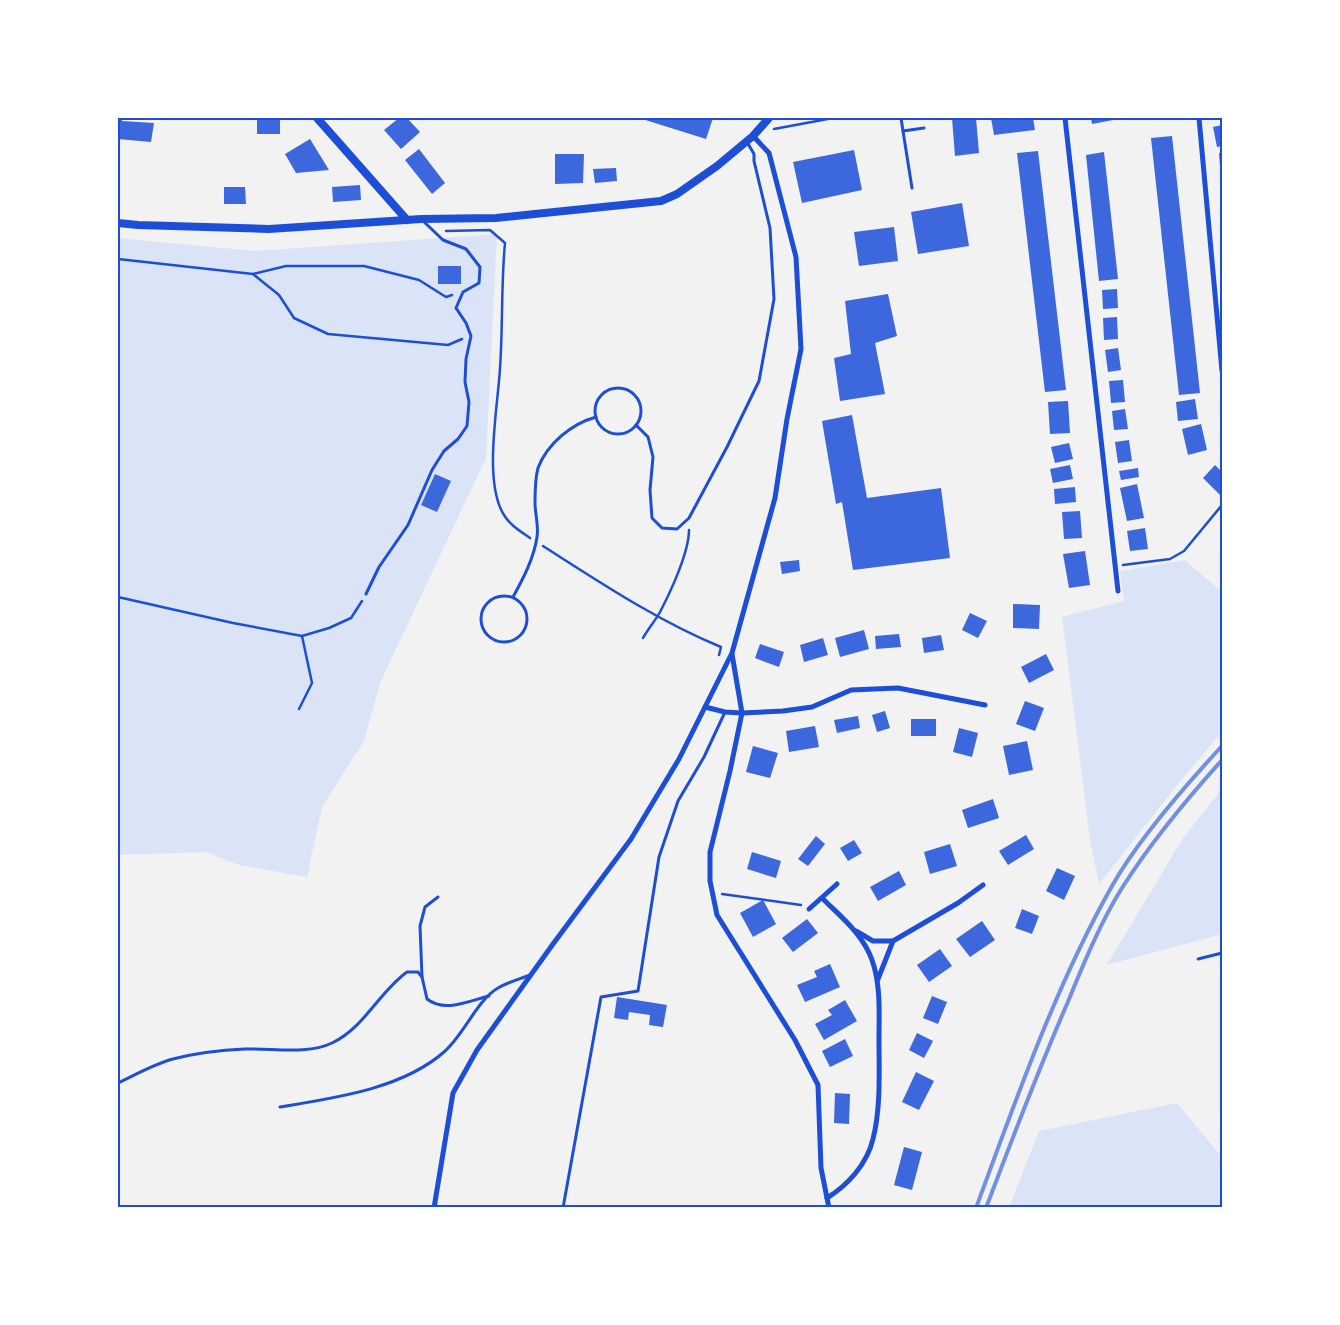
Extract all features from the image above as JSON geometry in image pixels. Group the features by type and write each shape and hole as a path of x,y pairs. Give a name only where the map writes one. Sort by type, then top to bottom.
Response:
{"street":[{"path":"317,118 407,220"},
{"path":"118,223 270,229 421,219 496,218 660,201 677,194 717,166 750,139 769,118"},
{"path":"1065,118 1118,591"},
{"path":"1199,118 1222,372"},
{"path":"434,1208 453,1094 477,1050 631,839 680,759 732,653 775,498 787,419 801,349 796,256 769,153 750,139"},
{"path":"732,653 742,713 710,852 710,881 718,915 795,1040 818,1085 820,1168 829,1208"},
{"path":"705,707 726,712 742,713 812,707 851,690 898,688 985,705"},
{"path":"809,909 837,884"},
{"path":"855,931 873,941 893,941 983,885"},
{"path":"822,898 855,931 872,958 878,980 879,1071 878,1102 873,1140 860,1168 839,1190 827,1198"},
{"path":"878,980 893,941"}],"lane":[{"path":"901,118 912,188"},
{"path":"903,131 924,128"},
{"path":"636,425 648,437 653,457 650,490 652,518 662,528 677,529 689,518 728,447 759,381 774,299 770,228 750,139"},
{"path":"366,594 379,567 408,525 432,470 444,451 458,439 467,426 469,402 465,382 466,359 471,336 466,323 456,308 462,292 479,283 480,266 466,249 443,240 421,219"},
{"path":"623,389 636,397 640,403 641,410 636,425 631,430 617,434 604,429 596,416 598,402 602,395 608,391 623,389"},
{"path":"513,597 537,544 535,506 538,468 561,436 574,425 596,416"},
{"path":"506,595 513,597 520,601 524,607 527,622 525,629 521,635 507,642 499,642 486,634 480,620 485,605 498,596 506,595"},
{"path":"563,1208 601,997 638,991 659,857 678,801 704,757 726,712"},
{"path":"438,897 425,907 420,926 422,977 427,999 434,1005 446,1006 462,1004 489,996"},
{"path":"1198,959 1222,953"},
{"path":"118,1083 167,1061 200,1054 245,1050 289,1050 323,1046 341,1038 356,1026 407,972 418,972 422,977"},
{"path":"280,1107 356,1094 419,1069 445,1051 489,996 498,988 531,975"}],"path":[{"path":"773,129 833,118"},
{"path":"439,219 442,231 490,230 505,243 500,367 492,453 496,493 504,514 516,528 531,538"},
{"path":"118,259 253,274 286,266 364,266 419,280 446,297 462,292"},
{"path":"253,274 279,295 294,318 328,334 448,345 471,336"},
{"path":"1115,565 1170,559 1184,551 1222,505"},
{"path":"642,638 660,612 682,562 689,541 689,518"},
{"path":"537,544 636,606 703,640 722,647 719,655"},
{"path":"118,597 233,623 302,636 329,628 351,618 366,594"},
{"path":"299,709 312,683 302,636"},
{"path":"724,894 802,905 809,909"}],"shaded area":[{"path":"497,234 486,458 380,683 364,741 322,807 307,877 239,865 206,852 118,855 118,238 255,251"},
{"path":"1185,560 1222,592 1222,732 1182,779 1099,884 1090,841 1062,617 1124,601 1120,571"},
{"path":"1222,789 1222,934 1107,965 1183,838"},
{"path":"1177,1103 1222,1157 1222,1207 1009,1207 1039,1131"}],"building":[{"path":"118,118 122,118 122,121 154,123 151,142 118,139"},
{"path":"257,118 280,118 280,134 257,134"},
{"path":"399,118 407,118 420,132 401,149 384,130"},
{"path":"639,118 713,118 706,139"},
{"path":"952,118 976,118 979,153 955,156"},
{"path":"991,118 1033,118 1035,130 994,135"},
{"path":"1091,118 1124,118 1092,124"},
{"path":"1222,125 1222,146 1217,147 1213,127"},
{"path":"1172,136 1200,393 1179,395 1151,138"},
{"path":"310,139 329,170 296,173 285,154"},
{"path":"419,149 445,183 432,194 405,160"},
{"path":"854,150 862,190 802,203 793,162"},
{"path":"1038,151 1066,390 1045,392 1017,153"},
{"path":"1104,152 1118,279 1099,281 1086,155"},
{"path":"1219,153 1222,153 1222,180 1221,180"},
{"path":"555,154 584,154 583,183 555,184"},
{"path":"616,168 617,181 595,183 593,169"},
{"path":"360,185 361,200 333,202 332,187"},
{"path":"224,187 245,187 246,204 224,204"},
{"path":"962,203 969,246 918,254 911,212"},
{"path":"894,227 898,261 859,266 854,232"},
{"path":"438,266 461,266 461,284 438,284"},
{"path":"1117,289 1118,308 1103,309 1102,290"},
{"path":"888,294 897,336 875,343 885,394 840,401 834,358 851,354 845,301"},
{"path":"1117,317 1118,339 1104,340 1103,318"},
{"path":"1118,348 1121,370 1108,372 1105,350"},
{"path":"1123,380 1125,402 1111,403 1109,381"},
{"path":"1195,399 1198,419 1178,421 1176,402"},
{"path":"1068,401 1070,433 1050,434 1048,402"},
{"path":"1125,409 1128,429 1114,430 1112,411"},
{"path":"852,415 867,498 941,488 950,558 853,570 842,502 836,504 822,421"},
{"path":"1201,424 1207,450 1188,455 1182,429"},
{"path":"1129,440 1132,461 1118,463 1115,442"},
{"path":"1069,443 1073,459 1055,463 1051,447"},
{"path":"1070,465 1073,479 1053,483 1050,469"},
{"path":"1215,465 1222,472 1221,496 1203,478"},
{"path":"1138,468 1139,477 1121,480 1119,471"},
{"path":"435,474 451,481 437,512 421,505"},
{"path":"1137,484 1144,518 1127,521 1120,488"},
{"path":"1075,487 1076,502 1055,504 1054,489"},
{"path":"1080,511 1082,538 1064,539 1062,512"},
{"path":"1145,528 1148,549 1130,551 1127,531"},
{"path":"1085,551 1090,585 1069,588 1063,554"},
{"path":"799,560 800,571 782,574 780,562"},
{"path":"1013,604 1040,605 1039,629 1013,628"},
{"path":"970,613 987,621 978,638 962,630"},
{"path":"864,630 869,649 840,657 835,638"},
{"path":"899,634 901,647 876,649 875,636"},
{"path":"941,635 944,650 924,653 922,638"},
{"path":"823,638 828,655 804,662 800,645"},
{"path":"760,644 784,652 779,667 755,658"},
{"path":"1046,654 1054,670 1029,683 1021,667"},
{"path":"1025,701 1044,708 1035,731 1016,724"},
{"path":"885,711 890,728 877,732 872,715"},
{"path":"858,716 860,728 837,733 834,720"},
{"path":"911,719 936,719 936,736 911,736"},
{"path":"815,726 819,747 789,752 786,731"},
{"path":"959,728 978,733 972,757 953,752"},
{"path":"1027,741 1033,770 1009,775 1003,746"},
{"path":"753,746 778,753 770,778 746,772"},
{"path":"993,799 999,818 968,828 962,810"},
{"path":"1026,835 1034,849 1008,865 999,851"},
{"path":"816,836 825,844 808,866 798,859"},
{"path":"854,840 862,853 848,861 840,848"},
{"path":"950,844 957,866 930,874 924,852"},
{"path":"752,852 781,861 776,878 747,869"},
{"path":"1057,868 1075,876 1064,900 1046,891"},
{"path":"899,871 906,885 878,901 870,887"},
{"path":"763,900 776,924 753,937 740,913"},
{"path":"1022,909 1039,916 1032,934 1015,928"},
{"path":"807,919 818,933 793,952 782,938"},
{"path":"982,921 995,940 970,957 956,939"},
{"path":"940,949 952,966 929,982 917,965"},
{"path":"830,964 840,987 805,1002 797,985 817,977 814,971"},
{"path":"932,996 947,1002 938,1024 923,1018"},
{"path":"617,997 667,1005 663,1027 649,1025 650,1015 629,1012 628,1020 614,1018"},
{"path":"845,1000 857,1021 824,1040 815,1024 832,1015 828,1010"},
{"path":"917,1033 933,1041 924,1058 909,1050"},
{"path":"845,1039 853,1056 830,1067 822,1051"},
{"path":"916,1072 934,1081 919,1110 902,1102"},
{"path":"835,1093 850,1094 849,1124 834,1123"},
{"path":"904,1147 922,1152 912,1190 894,1185"}],"railway":[{"path":"976,1208 1054,1004 1091,924 1135,849 1178,795 1222,746"},
{"path":"986,1208 1046,1054 1106,915 1133,871 1157,838 1222,760"}]}
